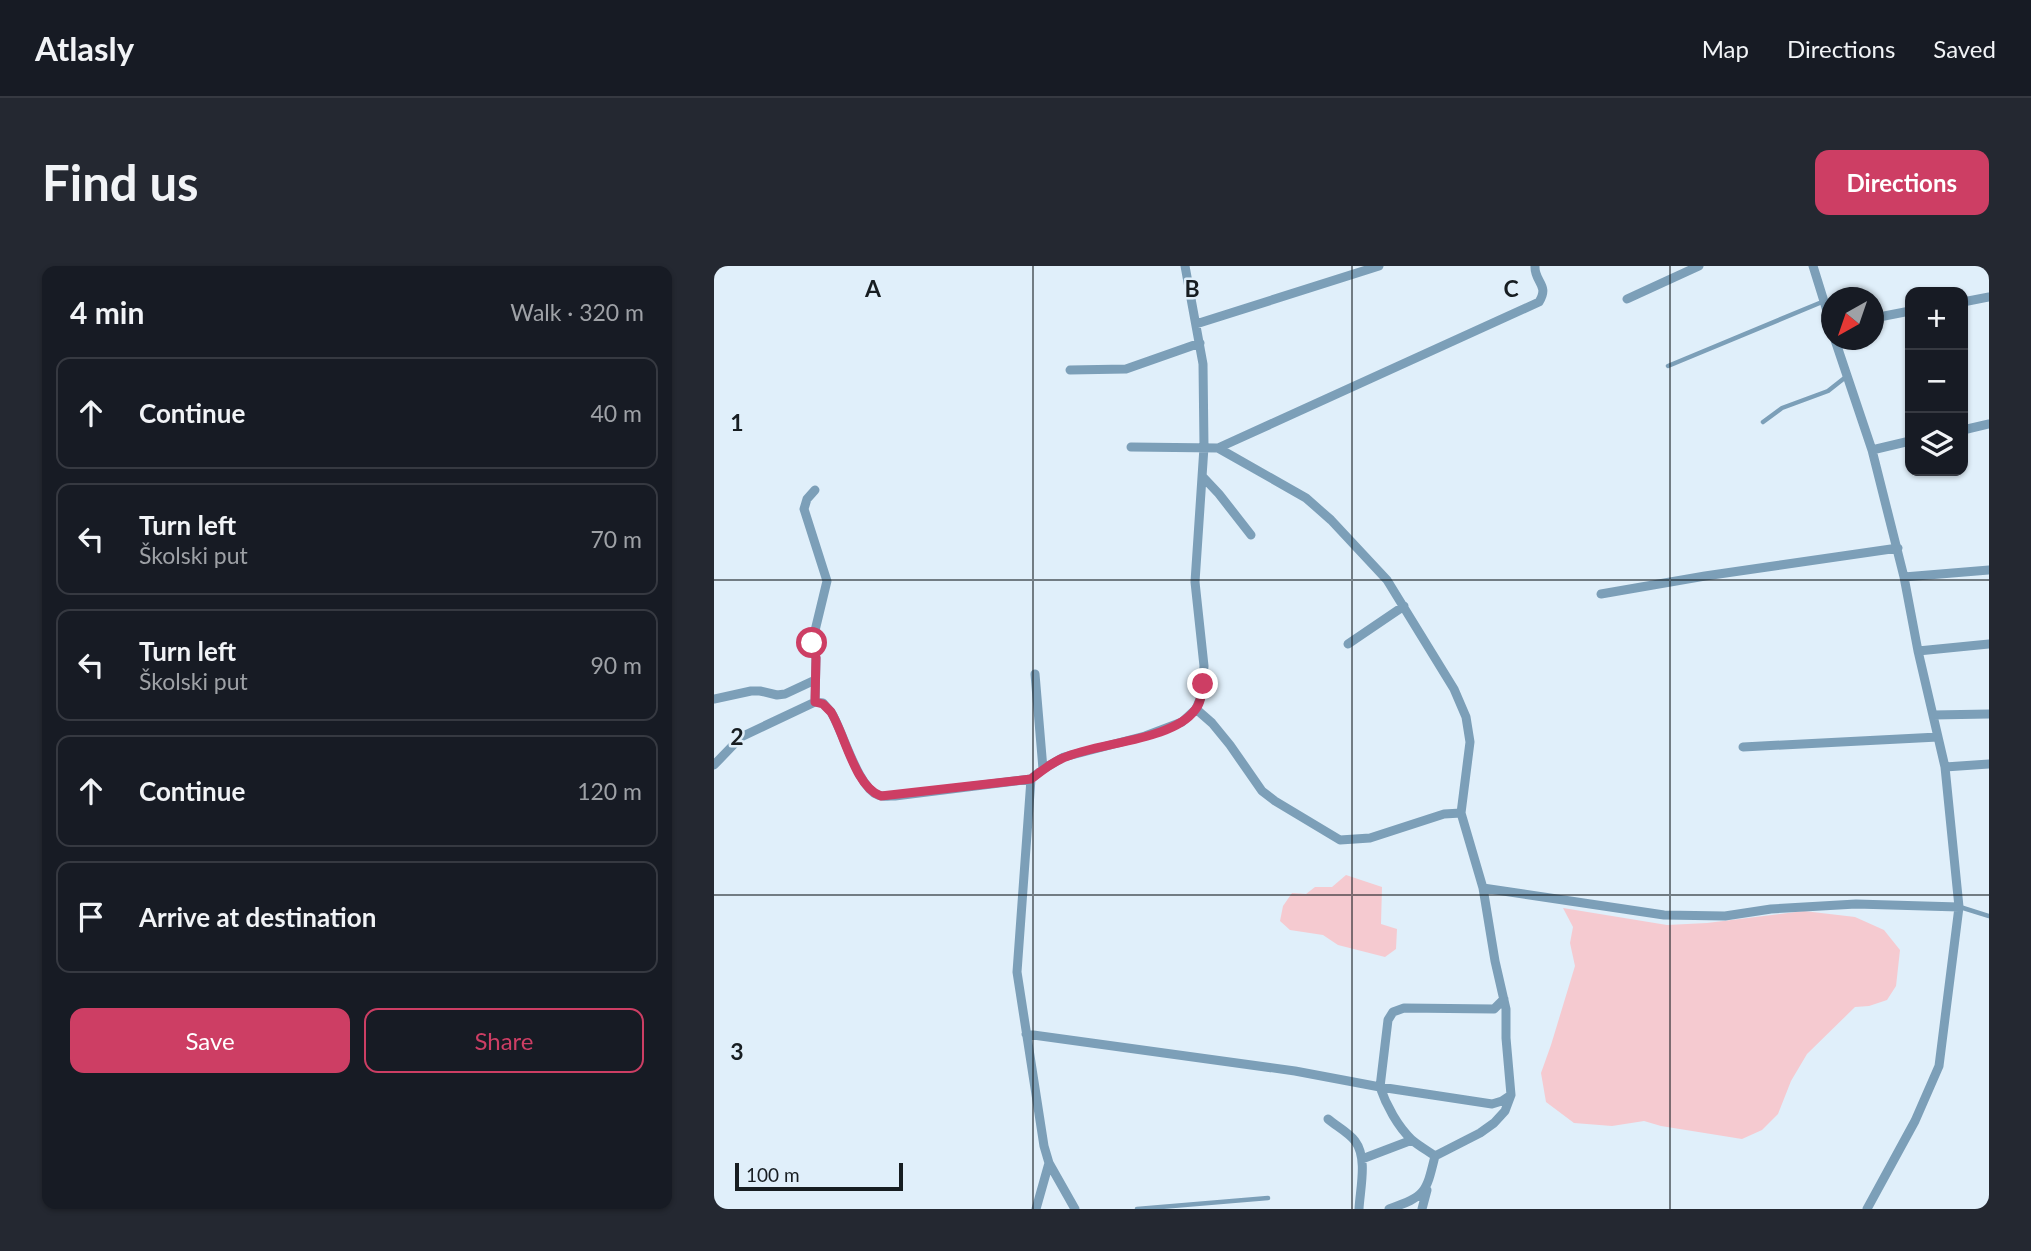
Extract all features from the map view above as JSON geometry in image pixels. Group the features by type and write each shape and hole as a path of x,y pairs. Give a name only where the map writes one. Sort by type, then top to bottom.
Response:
{"street":[{"path":"714,765 741,737 815,702 823,704 831,712 864,784 874,794 895,796 1031,779 1064,757 1166,729 1182,722 1196,709 1201,697 1204,666 1195,582 1203,477 1203,364 1185,266"},
{"path":"1196,324 1379,266"},
{"path":"1218,448 1539,302 1543,296 1543,287 1535,272 1535,266"},
{"path":"1627,299 1699,266"},
{"path":"1813,266 1821,295"},
{"path":"1968,301 1989,297"},
{"path":"1884,316 1905,312"},
{"path":"1070,370 1126,369 1200,343"},
{"path":"1839,350 1872,450 1898,548 1945,767 1959,907 1939,1066 1915,1121 1867,1209"},
{"path":"1968,429 1989,424"},
{"path":"1872,450 1905,442"},
{"path":"1131,447 1218,448 1306,498 1331,520 1387,580 1454,689 1466,717 1470,742 1461,813 1483,888 1494,961 1506,1009 1511,1095 1504,1111 1494,1123 1435,1156 1422,1209"},
{"path":"1203,477 1220,494 1251,535"},
{"path":"815,490 807,499 804,509 827,581 812,643 816,658 815,702"},
{"path":"1601,594 1898,548"},
{"path":"1904,577 1989,570"},
{"path":"1348,644 1404,606"},
{"path":"1918,651 1989,644"},
{"path":"1035,674 1043,769"},
{"path":"714,699 751,691 785,694 815,680"},
{"path":"1196,709 1230,745 1262,791 1340,839 1370,838 1444,814 1461,813"},
{"path":"1933,715 1989,714"},
{"path":"1743,747 1938,737"},
{"path":"1945,767 1989,764"},
{"path":"1031,779 1017,972 1037,1106 1049,1163 1075,1209"},
{"path":"1483,888 1664,915 1725,916 1771,909 1856,904 1959,907"},
{"path":"1435,1156 1412,1140 1397,1121 1380,1087 1388,1020 1393,1012 1404,1008 1494,1009 1504,999"},
{"path":"1026,1034 1295,1071 1492,1104 1511,1095"},
{"path":"1328,1119 1353,1139 1360,1149 1362,1159 1359,1209"},
{"path":"1362,1159 1412,1140"},
{"path":"1036,1209 1049,1163"},
{"path":"1388,1209 1411,1201 1427,1187"}],"lane":[{"path":"1668,366 1821,303"},
{"path":"1763,422 1782,408 1828,391 1848,376"},
{"path":"1959,907 1989,916"},
{"path":"1137,1209 1268,1198"}],"shaded area":[{"path":"1346,875 1382,887 1381,924 1397,929 1396,949 1385,957 1338,945 1323,935 1290,930 1280,921 1283,906 1292,893 1306,894 1315,887 1332,887"},
{"path":"1563,908 1667,925 1804,911 1855,917 1884,930 1900,950 1896,986 1887,1000 1855,1007 1807,1054 1791,1081 1778,1114 1762,1130 1742,1139 1644,1121 1612,1126 1574,1123 1546,1102 1541,1073 1575,966 1570,943 1573,927"}],"route":[{"path":"812,643 816,658 815,702 823,704 831,712 864,784 874,794 881,796 1031,779 1064,757 1145,736 1182,722 1196,709 1203,684"}]}
